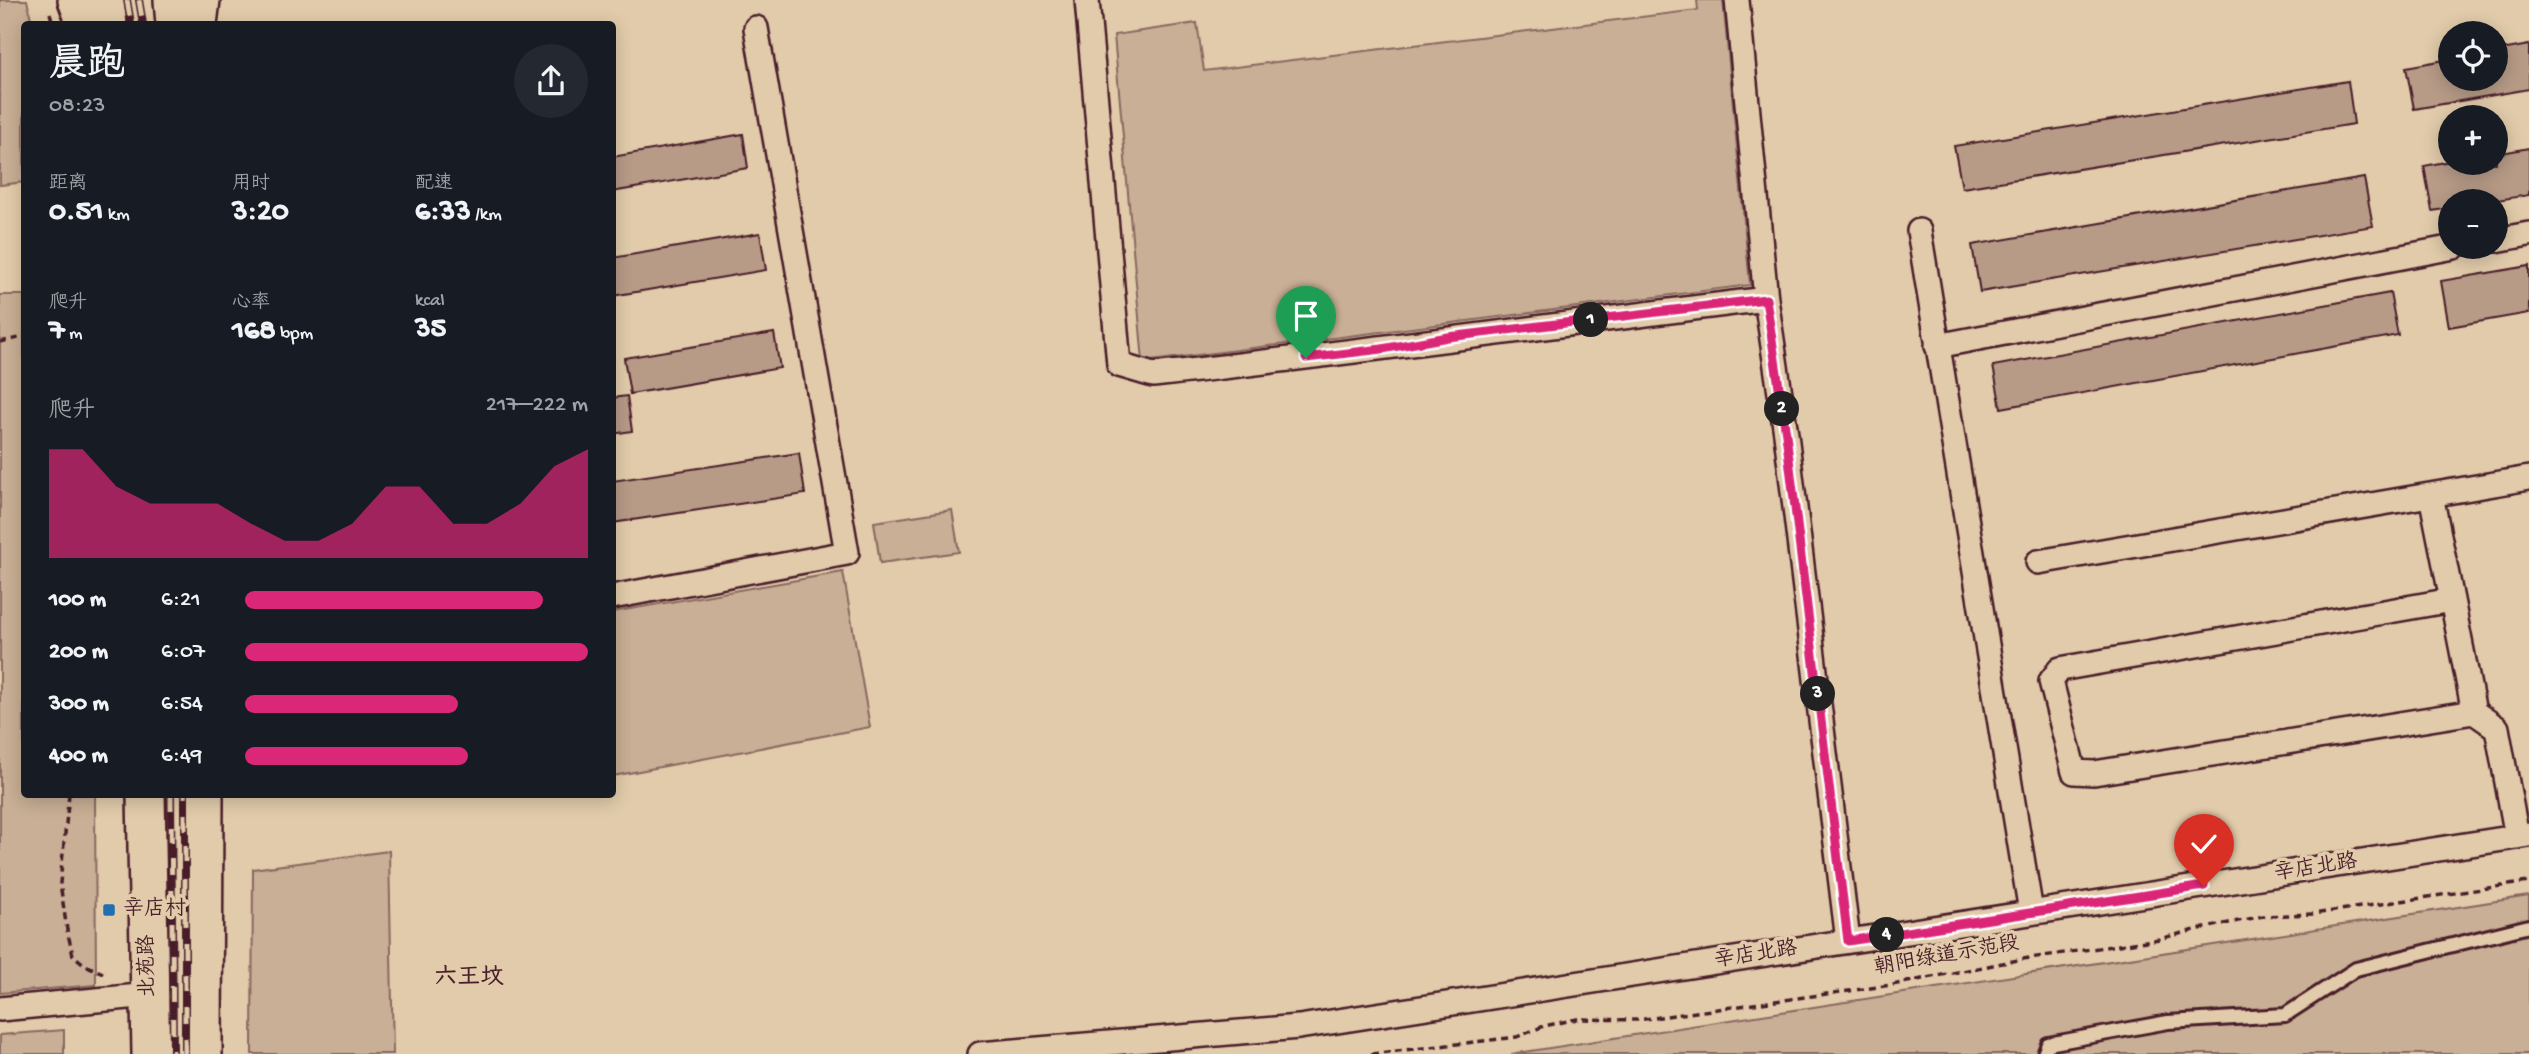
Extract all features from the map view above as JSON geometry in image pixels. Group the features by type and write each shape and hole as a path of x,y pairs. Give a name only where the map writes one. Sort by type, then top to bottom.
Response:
{"main road":[{"path":"105,0 108,21"},
{"path":"173,0 175,21"},
{"name":"北苑路","path":"146,798 151,1054"},
{"path":"204,798 204,1054"}],"street":[{"path":"75,0 83,21"},
{"path":"200,21 202,0"},
{"path":"1087,0 1119,365 1153,375 1382,349 1448,337 1766,299"},
{"path":"1737,0 1766,299 1786,434 1848,941"},
{"path":"616,596 847,553 756,28"},
{"path":"1919,231 2031,912"},
{"path":"2508,238 2529,234"},
{"path":"1937,346 2438,250"},
{"path":"2038,562 2529,478"},
{"path":"2431,495 2474,712"},
{"path":"2452,600 2060,669 2052,681 2074,772 2094,773 2474,712 2497,728 2523,836"},
{"name":"辛店北路","path":"980,1054 1299,1027 2523,836"},
{"path":"0,1009 150,995"}],"lane":[{"path":"2044,1054 2048,1044 2168,1022 2286,1015 2356,969 2529,926"}],"path":[{"path":"0,342 21,338"},
{"path":"69,798 60,883 67,930 73,955 85,965 103,973"},
{"name":"朝阳绿道示范段","path":"1371,1054 1517,1037 1544,1026 1577,1019 1638,1020 1892,985 2023,959 2159,939 2263,916 2313,914 2529,882"}],"shaded area":[{"path":"0,0 27,0 31,21 21,21 21,182 0,185"},
{"path":"1697,0 1723,0 1750,285 1143,362 1114,35 1197,23 1204,71 1698,10"},
{"path":"0,295 21,295 21,798 95,798 96,985 0,993"},
{"path":"952,510 959,552 880,563 874,522"},
{"path":"843,572 870,727 616,775 616,611"},
{"path":"389,851 393,1054 252,1054 253,869"},
{"path":"2529,896 2529,1054 1511,1054"},
{"path":"64,1030 64,1054 0,1054 0,1035"}],"building":[{"path":"2529,45 2529,89 2414,109 2406,67 2438,61 2438,91 2508,91 2508,49"},
{"path":"2348,81 2354,124 1962,188 1954,146"},
{"path":"743,134 748,168 616,191 616,156"},
{"path":"2529,148 2529,195 2508,198 2508,189 2438,189 2438,210 2432,211 2424,166 2438,163 2438,175 2508,175 2508,152"},
{"path":"2364,178 2373,226 1980,292 1972,245"},
{"path":"760,233 766,270 616,295 616,257"},
{"path":"2529,266 2529,313 2449,327 2441,281"},
{"path":"2390,293 2398,335 2001,408 1993,366"},
{"path":"774,333 780,368 630,394 624,358"},
{"path":"627,396 632,431 616,433 616,397"},
{"path":"799,453 805,494 616,522 616,480"}],"railway":[{"path":"127,0 130,21"},
{"path":"139,0 142,21"},
{"path":"171,798 173,1054"},
{"path":"185,798 185,1054"}],"place":[{"name":"辛店村","path":"109,910"}],"district":[{"name":"六王坟","path":"469,978"}],"route":[{"path":"1306,358 1382,349 1448,337 1766,299 1786,434 1848,941 2204,886"}]}
